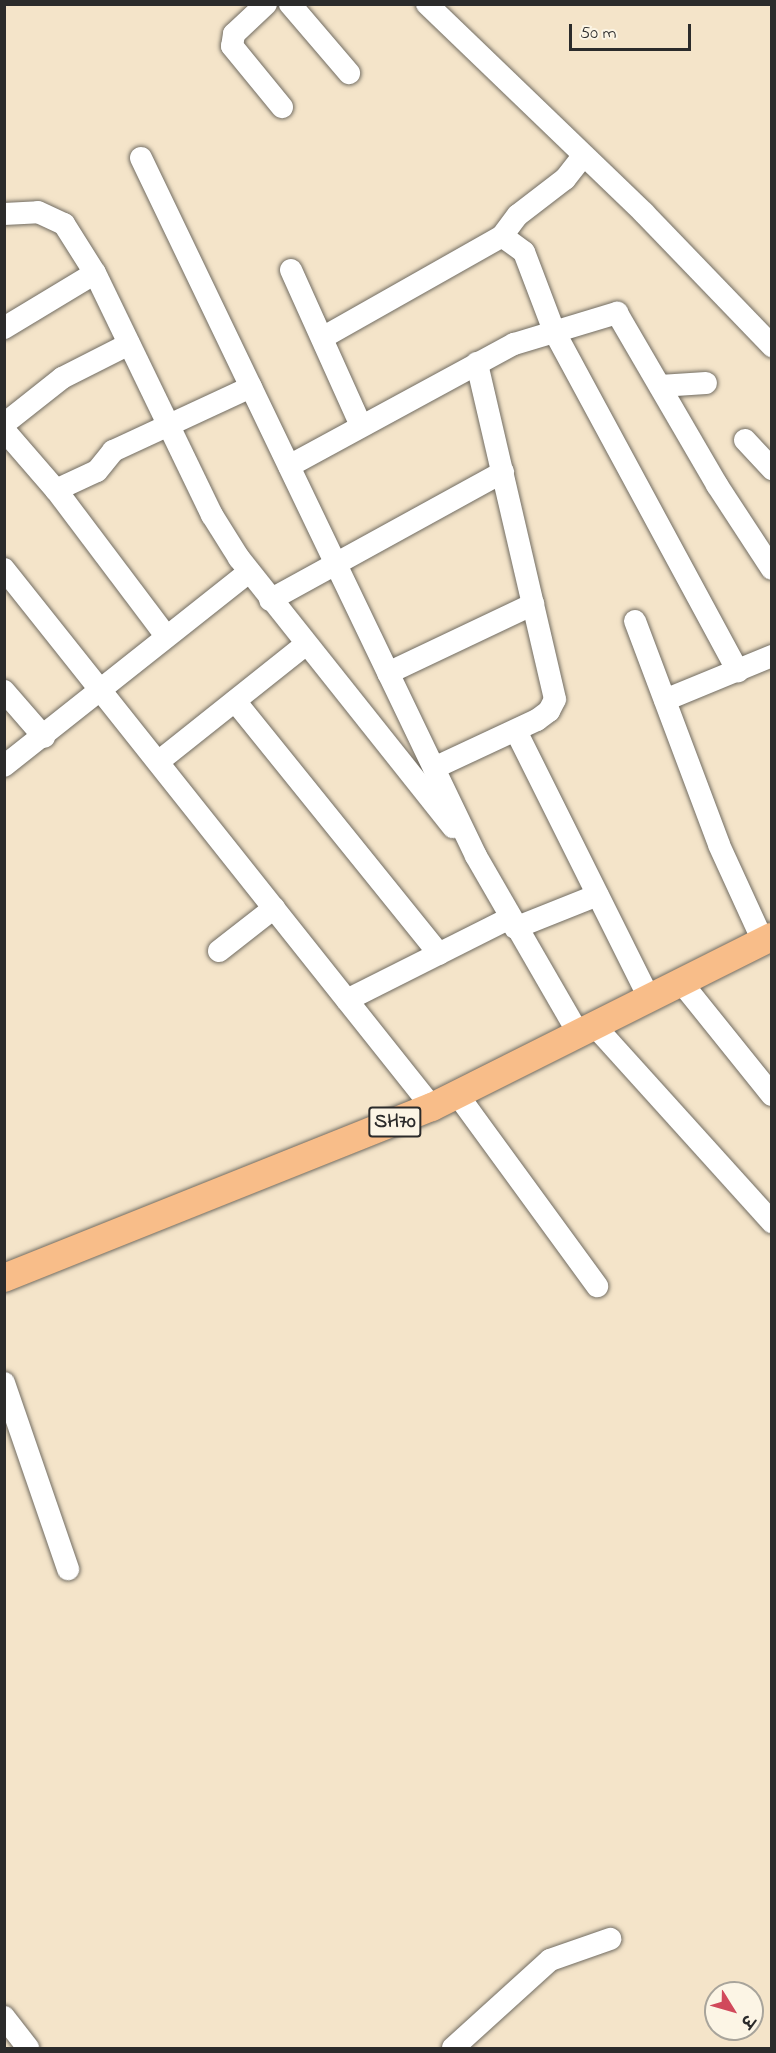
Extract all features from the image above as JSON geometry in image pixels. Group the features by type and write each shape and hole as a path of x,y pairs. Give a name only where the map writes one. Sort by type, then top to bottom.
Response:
{"main road":[{"name":"SH70","path":"4,1278 432,1107 767,939"}],"street":[{"path":"266,4 234,34 232,46 282,106"},
{"path":"290,4 350,74"},
{"path":"427,4 644,213 771,346"},
{"path":"322,338 502,236 518,215 565,179 583,156"},
{"path":"141,158 476,856 513,923 586,1029 771,1222"},
{"path":"4,214 38,212 64,224 95,273 212,515 249,572 305,645 476,856"},
{"path":"502,236 524,252 554,331 738,671"},
{"path":"291,270 361,426"},
{"path":"4,328 95,273"},
{"path":"289,466 514,344 618,313 717,485 771,567"},
{"path":"4,424 62,378 129,344"},
{"path":"434,768 516,731 549,711 555,699 477,363"},
{"path":"660,386 706,383"},
{"path":"56,490 97,471 113,451 251,387"},
{"path":"4,430 56,490 166,636"},
{"path":"745,440 771,469"},
{"path":"270,600 502,472"},
{"path":"4,568 432,1107"},
{"path":"4,766 44,737 166,636 249,572"},
{"path":"388,673 533,604"},
{"path":"635,621 719,845 767,939"},
{"path":"158,762 305,645"},
{"path":"665,700 771,656"},
{"path":"4,691 44,737"},
{"path":"235,700 439,954"},
{"path":"516,731 649,998"},
{"path":"347,1000 439,954 513,923 598,895"},
{"path":"219,951 274,908"},
{"path":"681,982 771,1095"},
{"path":"457,1094 597,1286"},
{"path":"4,1383 68,1569"},
{"path":"453,2049 550,1960 610,1939"},
{"path":"4,2016 28,2049"}]}
